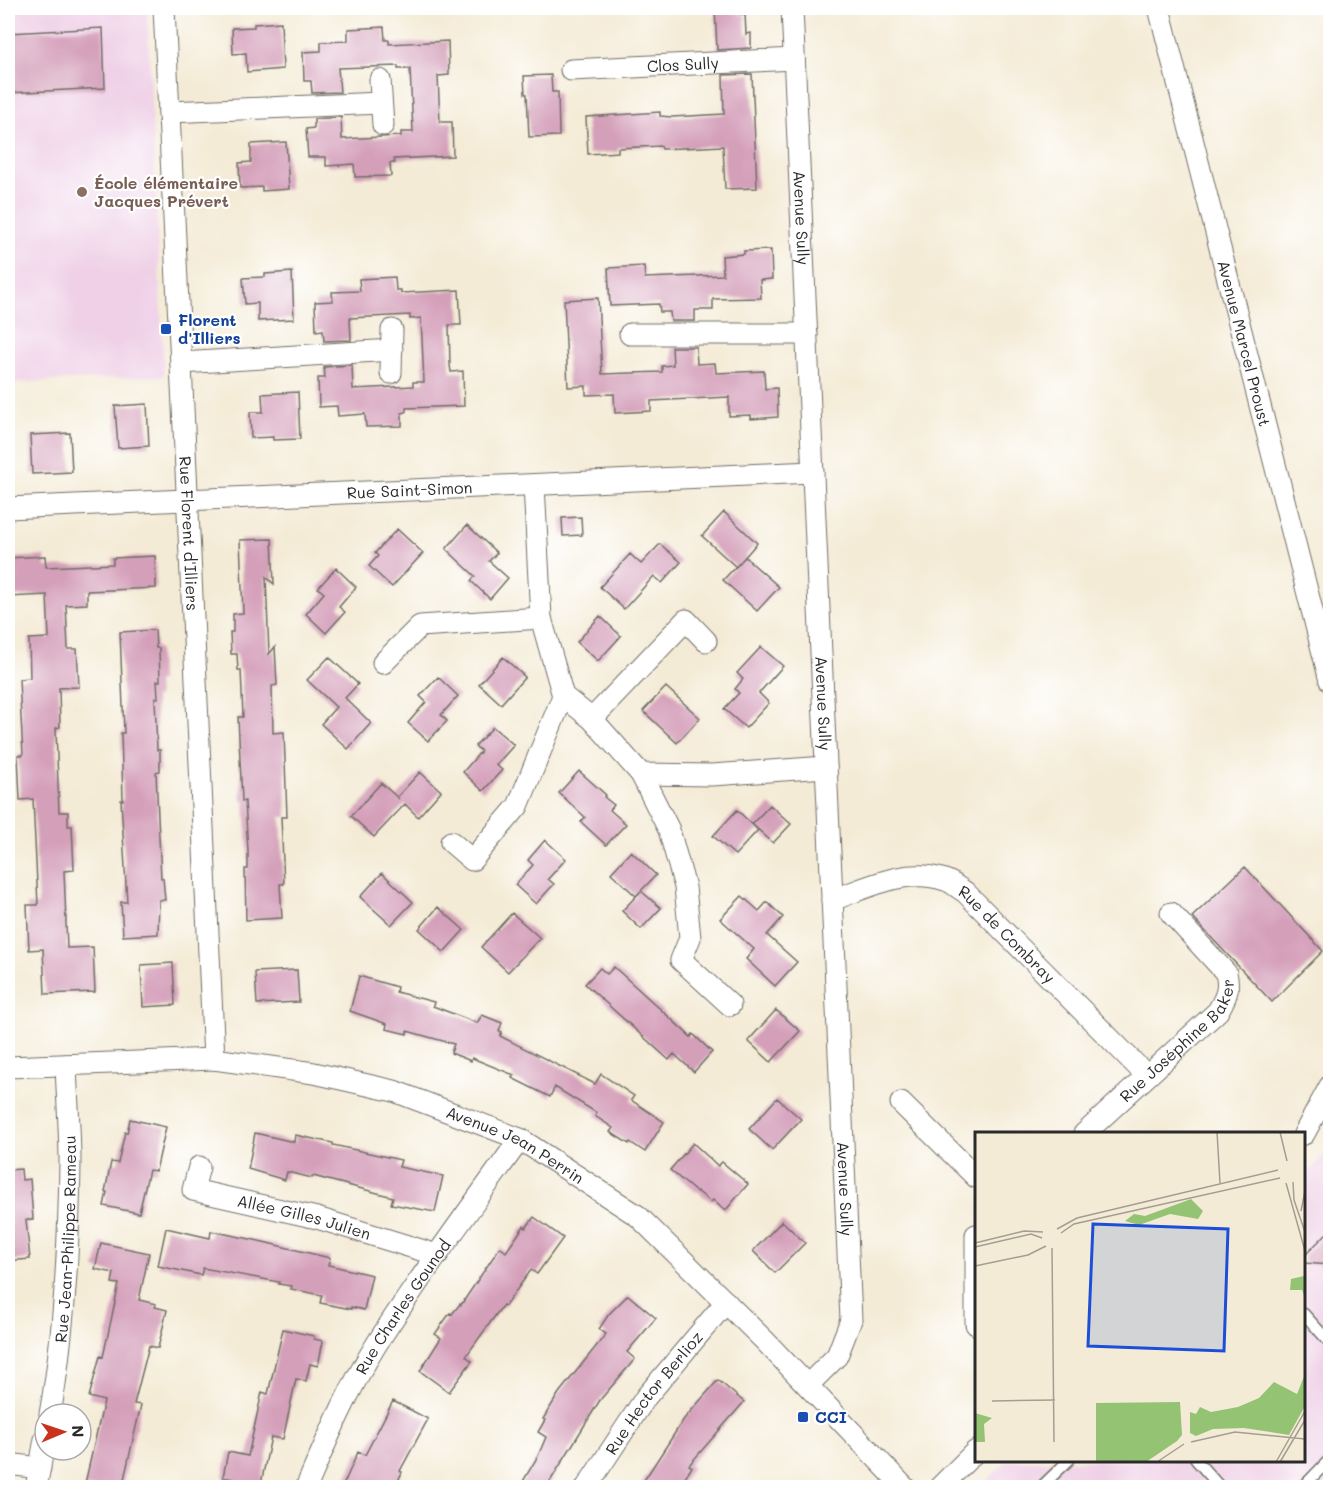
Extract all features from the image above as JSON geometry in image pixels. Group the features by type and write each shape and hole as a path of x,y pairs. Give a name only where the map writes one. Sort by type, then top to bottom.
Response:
{"street":[{"name":"Rue Florent d'Illiers","path":"164,8 214,1059"},
{"name":"Avenue Sully","path":"792,8 851,1320 837,1356 808,1385"},
{"name":"Avenue Marcel Proust","path":"1160,8 1330,681"},
{"name":"Clos Sully","path":"571,70 794,59"},
{"path":"380,80 383,125"},
{"path":"169,112 381,103"},
{"path":"630,334 807,334"},
{"path":"180,363 392,340 391,373"},
{"name":"Rue Saint-Simon","path":"8,508 813,472"},
{"path":"534,484 541,618 563,696 592,719 641,774 669,830 685,887 690,938 681,960 730,1005"},
{"path":"382,663 420,626 541,618"},
{"path":"592,719 686,620 706,641"},
{"path":"451,842 472,860 518,806 563,696"},
{"path":"641,774 712,775 826,767"},
{"name":"Rue de Combray","path":"832,900 899,876 924,876 946,880 965,891 1146,1075"},
{"name":"Rue Joséphine Baker","path":"1086,1132 1218,1011 1227,997 1229,984 1226,973 1171,913"},
{"name":"Avenue Jean Perrin","path":"8,1067 214,1059 314,1073 394,1091 520,1139 638,1215 808,1385 905,1488"},
{"name":"Rue Jean-Philippe Rameau","path":"52,1402 58,1368 66,1281 70,1160 66,1065"},
{"path":"1305,1132 1330,1086"},
{"path":"900,1103 975,1176"},
{"name":"Rue Charles Gounod","path":"306,1488 332,1428 376,1346 437,1255 520,1139"},
{"name":"Allée Gilles Julien","path":"199,1167 193,1190 317,1218 437,1255"},
{"name":"Rue Hector Berlioz","path":"586,1488 646,1398 726,1302"},
{"path":"939,1488 975,1452"},
{"path":"8,1464 38,1478 41,1462"}],"lane":[{"path":"1305,1315 1330,1343"},
{"path":"1302,1488 1330,1459"},
{"path":"1040,1488 1068,1462"},
{"path":"1197,1462 1221,1488"}],"shaded area":[{"name":"École élémentaire Jacques Prévert","path":"8,8 147,8 164,376 8,383"},
{"path":"1330,1150 1330,1487 979,1488 1006,1462 1305,1462 1305,1175"}],"building":[{"path":"715,8 739,8 739,14 745,14 746,34 751,33 751,48 717,50"},
{"path":"281,22 283,69 247,72 246,53 233,54 232,28"},
{"path":"384,27 385,40 389,40 389,44 448,41 449,75 438,76 440,122 452,122 453,156 394,159 395,163 390,163 391,176 355,177 354,164 326,166 326,157 308,157 306,129 314,128 314,119 341,117 342,139 401,136 401,132 413,132 410,69 398,69 398,66 338,68 340,92 312,93 311,81 304,81 303,52 321,51 321,42 348,41 348,29"},
{"path":"103,28 105,88 8,93 8,33"},
{"path":"752,74 757,188 725,189 723,146 662,149 661,146 618,148 618,152 588,154 586,117 660,112 660,116 672,117 724,114 723,75"},
{"path":"551,75 552,92 558,92 559,136 529,137 524,76"},
{"path":"286,142 289,189 262,191 262,187 240,188 239,163 251,162 251,144"},
{"path":"771,250 772,279 760,280 761,298 713,299 713,310 695,310 695,321 671,321 670,312 660,312 659,304 610,306 608,268 644,266 645,278 723,275 722,256 744,254 744,251"},
{"path":"292,272 294,319 258,321 258,303 245,304 243,278"},
{"path":"395,277 396,290 401,290 401,293 459,290 461,325 449,325 450,365 451,372 463,371 464,406 406,408 406,412 402,413 402,426 366,427 365,414 338,416 337,406 319,407 318,378 325,378 324,367 352,365 353,389 413,386 413,382 424,382 421,318 410,319 410,315 350,318 351,340 324,341 323,330 316,331 315,302 333,301 332,292 360,291 359,279"},
{"path":"598,298 602,374 662,372 662,366 673,365 672,347 696,347 697,364 715,363 716,373 764,371 765,389 777,388 778,417 751,419 751,415 729,416 729,397 651,401 651,411 615,413 614,394 586,395 586,386 568,387 564,300"},
{"path":"298,392 300,439 251,438 250,412 263,412 262,394"},
{"path":"147,404 149,446 118,448 115,406"},
{"path":"70,433 72,472 32,474 30,435"},
{"path":"724,512 757,543 736,567 702,536"},
{"path":"581,517 582,535 563,536 562,518"},
{"path":"467,525 497,553 489,561 508,578 490,599 471,581 475,576 446,549"},
{"path":"397,529 423,553 392,587 369,566 378,556 375,553"},
{"path":"272,539 274,584 266,577 269,654 275,647 277,685 272,686 273,733 284,732 287,817 281,817 284,884 280,884 282,918 246,920 245,869 248,869 248,851 245,801 242,801 238,717 243,717 241,670 238,670 237,654 231,654 230,632 233,632 233,614 243,613 240,540"},
{"path":"660,544 681,562 662,583 654,576 624,609 600,587 630,554 641,564"},
{"path":"45,556 46,567 113,564 113,558 155,556 156,588 87,591 87,604 66,605 68,649 77,649 79,687 59,688 60,727 56,728 59,812 68,812 68,826 72,826 74,870 64,871 67,948 93,947 95,992 45,994 43,949 29,950 27,905 38,905 33,799 20,800 18,755 23,755 19,679 30,678 29,639 49,638 47,595 8,597 8,558"},
{"path":"745,557 779,587 757,611 723,580"},
{"path":"336,568 356,587 339,607 345,612 326,633 306,614 324,593 318,588"},
{"path":"600,616 621,636 598,661 577,642"},
{"path":"155,630 156,648 159,648 160,681 157,681 158,698 155,698 157,750 160,750 160,771 156,772 161,878 163,878 165,900 159,900 158,934 123,936 121,902 127,902 121,800 123,800 121,733 124,733 120,632"},
{"path":"761,647 783,666 759,693 769,703 746,728 724,709 739,693 735,689 743,679 737,673"},
{"path":"329,657 358,684 345,698 371,723 348,749 321,724 336,707 307,680"},
{"path":"503,657 525,677 501,704 479,684"},
{"path":"438,677 458,696 441,715 447,721 428,741 408,723 426,702 420,696"},
{"path":"666,687 700,718 677,743 643,711"},
{"path":"493,727 514,745 496,765 502,770 483,791 463,772 481,751 475,746"},
{"path":"579,771 606,795 604,797 614,805 610,810 626,824 606,845 581,822 585,817 559,793"},
{"path":"420,772 441,791 418,817 405,804 374,837 351,816 381,783 399,799 397,797"},
{"path":"770,805 791,824 773,843 752,824"},
{"path":"737,810 758,830 735,855 713,836"},
{"path":"545,840 566,859 548,879 554,884 536,904 515,885 533,865 528,860"},
{"path":"631,851 656,875 636,896 611,873"},
{"path":"1245,867 1323,951 1272,1002 1192,917"},
{"path":"382,873 413,902 391,925 360,897"},
{"path":"641,891 661,908 641,929 622,911"},
{"path":"742,896 759,911 767,902 783,917 767,935 797,962 775,986 746,959 754,949 720,919"},
{"path":"438,907 464,930 444,952 419,929"},
{"path":"512,913 540,938 508,972 481,947"},
{"path":"173,963 175,1005 143,1007 141,965"},
{"path":"614,967 691,1037 693,1034 712,1052 694,1072 674,1054 669,1060 585,984 600,968 607,974"},
{"path":"297,970 299,1002 257,1004 255,972"},
{"path":"359,976 397,987 396,992 434,1002 433,1006 477,1023 482,1015 502,1023 500,1036 595,1084 601,1074 634,1096 631,1100 664,1122 645,1152 610,1132 613,1128 595,1116 597,1113 555,1087 550,1097 512,1078 514,1075 472,1058 471,1061 451,1053 454,1044 407,1031 407,1034 386,1029 387,1024 350,1011"},
{"path":"776,1010 800,1031 771,1062 748,1041"},
{"path":"777,1098 801,1119 772,1150 749,1129"},
{"path":"130,1119 166,1127 156,1171 149,1170 139,1213 104,1206 111,1162 118,1163"},
{"path":"255,1133 294,1142 295,1135 333,1143 333,1145 401,1160 399,1167 443,1176 435,1212 391,1204 393,1197 313,1176 312,1178 287,1172 285,1180 248,1169"},
{"path":"693,1143 718,1166 722,1162 748,1184 725,1211 713,1200 711,1202 696,1192 670,1170"},
{"path":"21,1169 22,1180 30,1179 33,1219 26,1220 30,1259 8,1261 8,1170"},
{"path":"534,1217 563,1238 537,1274 531,1270 505,1306 503,1305 466,1356 472,1361 449,1392 420,1371 441,1338 435,1334 450,1313 452,1314 461,1305 500,1247 506,1252 524,1226 526,1228"},
{"path":"782,1221 805,1243 775,1273 753,1251"},
{"path":"166,1228 210,1238 211,1231 255,1240 330,1258 328,1265 372,1275 364,1310 320,1303 322,1295 291,1289 292,1286 279,1284 279,1282 203,1268 201,1275 158,1266"},
{"path":"1330,1230 1330,1265 1305,1263 1305,1255"},
{"path":"101,1243 149,1253 139,1300 156,1304 155,1307 167,1310 158,1348 149,1346 134,1404 141,1405 122,1488 84,1488 90,1462 93,1462 93,1449 104,1401 89,1397 100,1356 103,1357 119,1284 112,1283 114,1273 95,1269"},
{"path":"628,1295 656,1318 627,1352 635,1359 600,1400 546,1488 519,1488 538,1456 546,1437 538,1432 545,1420 543,1419 559,1393 606,1334 599,1329 609,1314"},
{"path":"283,1329 314,1336 314,1339 323,1341 318,1366 310,1364 306,1381 296,1379 283,1439 271,1437 260,1488 232,1488 234,1479 223,1477 228,1452 248,1456 262,1392 268,1394"},
{"path":"718,1380 744,1402 689,1465 692,1467 679,1488 639,1488 684,1419"},
{"path":"393,1401 428,1419 400,1471 402,1472 395,1488 342,1488 358,1452 365,1455"}],"place":[{"name":"École élémentaire Jacques Prévert","path":"82,192"},
{"name":"Florent d'Illiers","path":"166,329"},
{"name":"CCI","path":"803,1417"}]}
